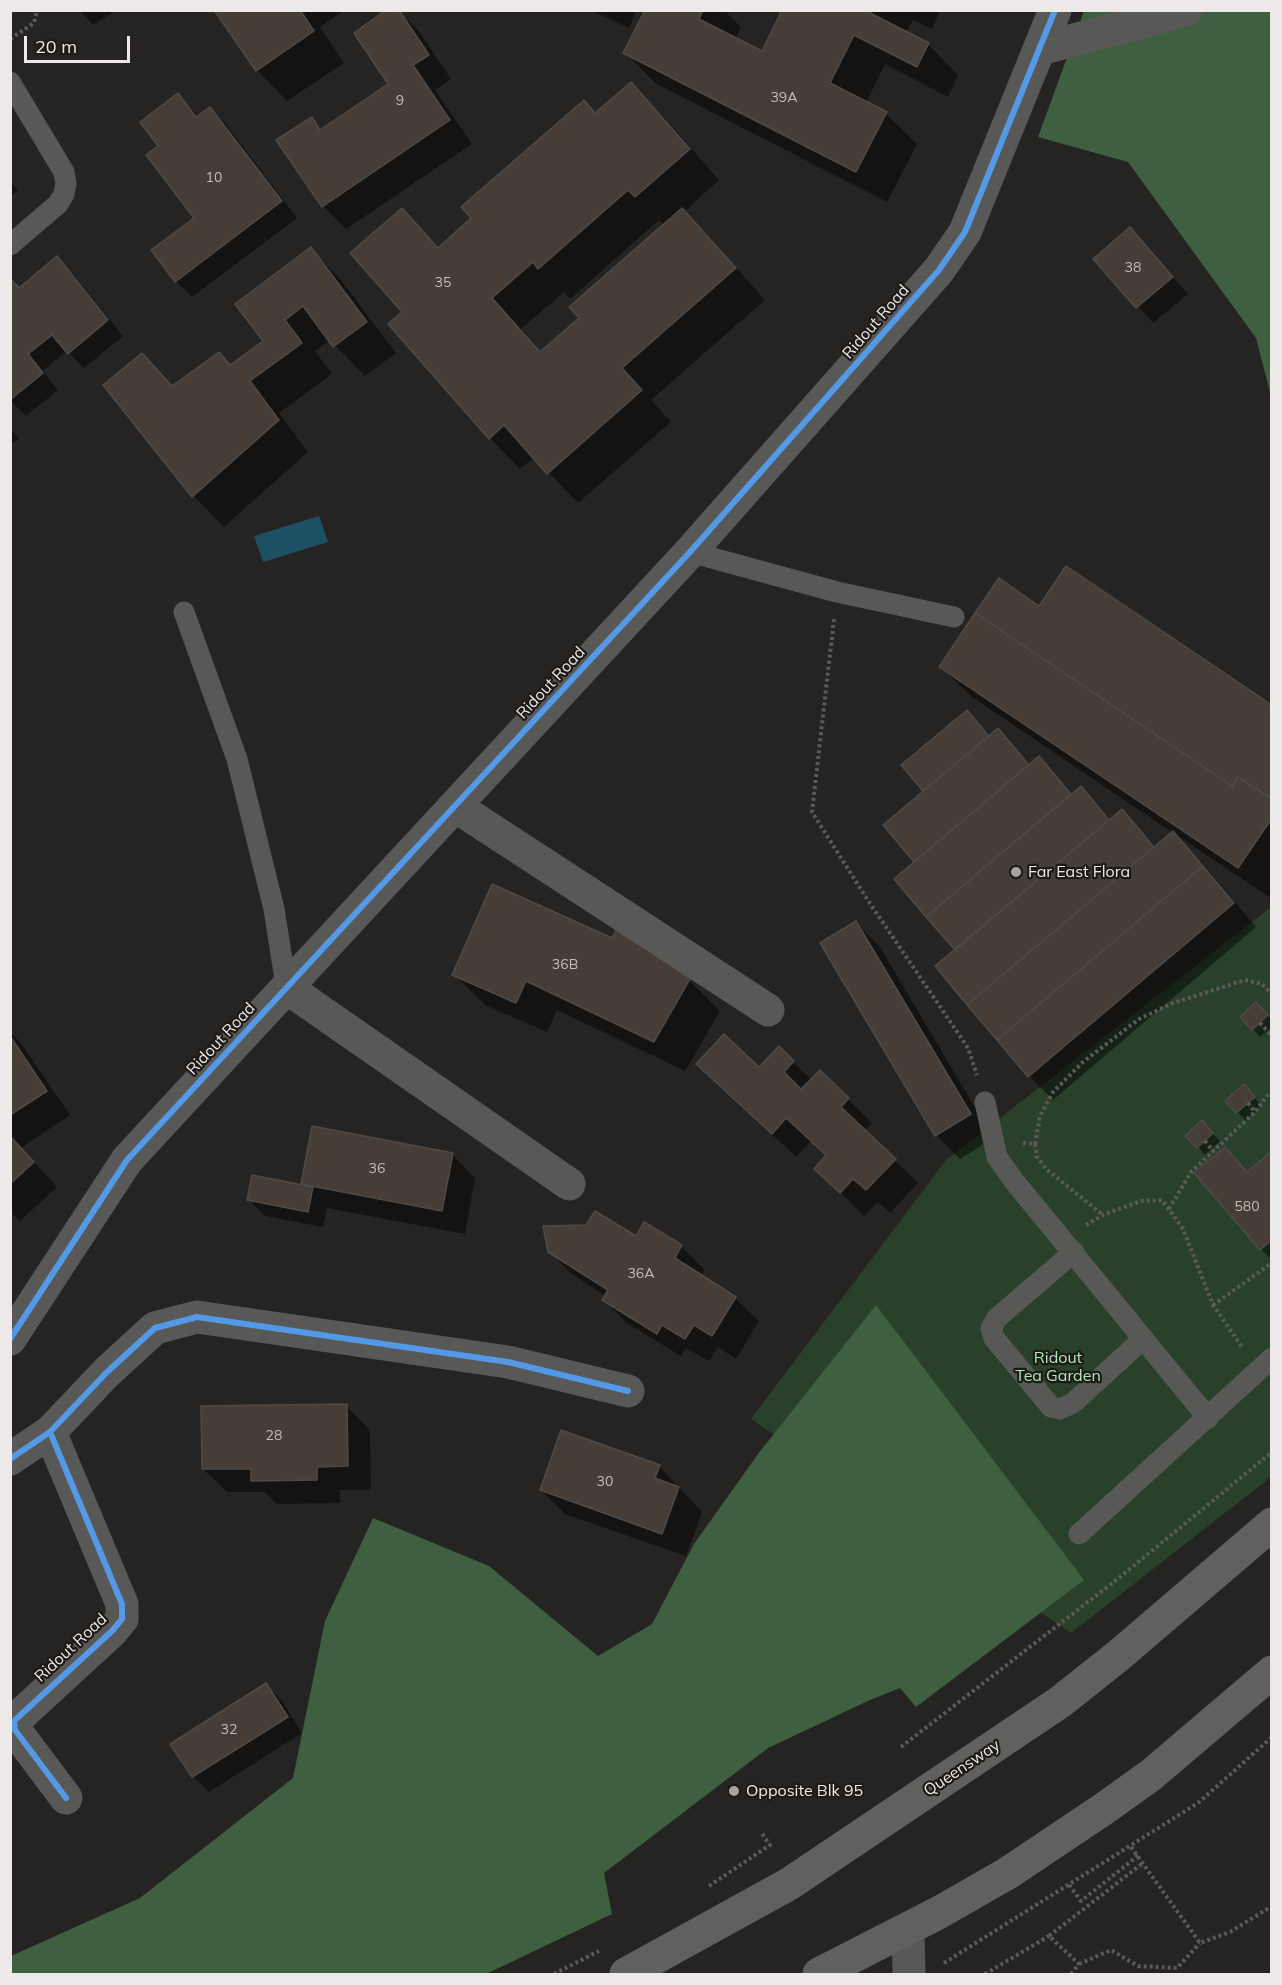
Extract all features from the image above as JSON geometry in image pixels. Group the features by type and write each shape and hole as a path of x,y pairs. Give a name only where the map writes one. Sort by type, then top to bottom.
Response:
{"highway":[{"name":"Queensway","path":"626,1974 789,1884 1060,1702 1118,1656 1272,1524"},
{"path":"819,1974 858,1967 908,1930 1008,1873 1151,1775 1272,1672"}],"street":[{"name":"Ridout Road","path":"10,1339 127,1160 690,552 939,270 965,232 1056,10"},
{"path":"1040,49 1186,10"},
{"path":"455,806 768,1010"},
{"path":"286,989 570,1184"},
{"path":"10,1459 50,1432 107,1372 155,1328 198,1317 508,1362 628,1391"},
{"name":"Ridout Road","path":"50,1432 122,1604 122,1619 112,1631 14,1721 15,1730 66,1798"},
{"path":"908,1930 909,1974"}],"lane":[{"path":"10,82 64,172 66,183 64,194 58,204 10,245"},
{"path":"690,552 837,592 954,617"},
{"path":"184,612 240,770 274,909 286,989"},
{"path":"985,1102 997,1157 1208,1418"},
{"path":"1069,1246 997,1318 991,1328 994,1338 1051,1407 1060,1409 1073,1403 1143,1339"},
{"path":"1079,1534 1265,1364"}],"path":[{"path":"10,39 34,23 37,10"},
{"path":"837,592 812,812 867,899 968,1047 985,1102"},
{"path":"1103,1215 1046,1169 1037,1157 1035,1144 1040,1116 1053,1092 1083,1062 1139,1019 1173,1003 1245,980 1262,984 1272,994"},
{"path":"1260,1023 1272,1036"},
{"path":"1169,1209 1191,1172 1255,1112 1271,1093 1272,1086"},
{"path":"1248,1103 1255,1112"},
{"path":"1205,1141 1214,1152"},
{"path":"997,1157 1017,1142 1035,1144"},
{"path":"1069,1246 1103,1215 1141,1201 1162,1200 1183,1228 1213,1305 1265,1364"},
{"path":"1213,1305 1272,1263"},
{"path":"901,1747 1120,1577 1272,1452"},
{"path":"941,1965 1198,1803 1272,1737"},
{"path":"1131,1846 1200,1943"},
{"path":"1069,1885 1081,1901 1139,1856"},
{"path":"985,1974 1049,1936 1143,1863"},
{"path":"1071,1974 1079,1964 1112,1950 1138,1966 1177,1968 1200,1943 1230,1932 1272,1906"},
{"path":"1049,1936 1079,1964"}],"green space":[{"path":"1084,11 1271,11 1271,396 1256,338 1128,162 1038,137"},
{"name":"Ridout Tea Garden","path":"1271,907 1271,1477 1071,1633 751,1419 946,1160"},
{"path":"876,1305 1084,1580 916,1707 900,1688 768,1748 604,1873 612,1914 486,1974 11,1974 11,1956 140,1898 293,1778 325,1621 373,1518 489,1566 598,1656 652,1624 694,1544 758,1454"}],"water":[{"path":"319,516 328,542 263,562 254,536"}],"building":[{"path":"214,10 300,10 314,31 256,71"},
{"path":"386,10 399,10 429,55 413,65 450,120 322,207 276,140 312,117 320,130 388,84 354,33"},
{"path":"645,10 703,10 699,19 762,51 782,10 871,10 870,13 929,43 917,67 854,35 830,83 887,112 856,172 623,53"},
{"path":"631,82 690,149 635,197 628,190 538,269 533,262 492,298 540,352 579,318 569,307 682,208 736,268 622,368 642,390 547,474 504,425 489,439 388,324 402,312 350,253 402,208 438,248 471,218 461,207 584,100 595,113"},
{"path":"178,93 196,117 210,107 282,201 175,282 151,250 194,218 146,155 158,146 140,122"},
{"path":"1130,227 1173,277 1136,308 1093,259"},
{"path":"311,247 367,322 333,347 303,306 285,320 302,343 250,381 279,420 192,497 103,385 142,353 172,386 219,352 230,365 263,341 235,304"},
{"path":"57,256 108,320 68,354 52,335 28,354 43,373 10,400 10,278 19,288"},
{"path":"1066,566 1272,705 1272,799 1238,777 1232,786 975,613 999,578 1039,606"},
{"path":"975,613 1232,786 1238,777 1272,799 1272,818 1238,868 939,667"},
{"path":"967,710 989,736 923,791 901,765"},
{"path":"998,728 1029,765 914,862 883,825"},
{"path":"1039,756 1071,794 926,917 894,879"},
{"path":"1081,786 1109,820 955,950 926,917"},
{"path":"1122,809 1154,847 967,1005 935,966"},
{"path":"1173,831 1203,866 997,1040 967,1005"},
{"path":"1203,866 1234,903 1028,1077 997,1040"},
{"path":"492,884 612,938 618,927 690,979 654,1042 526,981 516,1003 452,975"},
{"path":"856,921 971,1114 935,1136 820,943"},
{"path":"1256,1002 1268,1015 1252,1030 1240,1017"},
{"path":"724,1034 759,1067 779,1046 794,1061 784,1072 801,1089 820,1070 849,1098 841,1107 896,1159 866,1190 853,1179 840,1193 814,1169 826,1155 786,1118 772,1134 696,1064"},
{"path":"10,1036 47,1091 10,1115"},
{"path":"1244,1084 1255,1097 1236,1113 1225,1101"},
{"path":"1202,1120 1213,1133 1197,1148 1185,1136"},
{"path":"312,1126 453,1153 442,1211 301,1184"},
{"path":"10,1136 34,1162 10,1184"},
{"path":"1225,1147 1247,1172 1272,1151 1272,1240 1260,1250 1194,1173"},
{"path":"252,1175 313,1187 308,1212 247,1200"},
{"path":"595,1211 636,1236 644,1222 682,1245 675,1258 736,1297 712,1336 694,1325 685,1339 662,1325 657,1334 602,1300 608,1290 548,1252 543,1226 586,1225"},
{"path":"347,1404 348,1466 317,1467 317,1480 251,1481 251,1469 202,1469 201,1406"},
{"path":"561,1430 660,1465 655,1478 679,1487 662,1534 540,1490"},
{"path":"266,1683 288,1717 192,1777 170,1744"}],"cycle path":[{"path":"10,1339 127,1160 690,552 939,270 965,232 1055,10"},
{"path":"10,1459 50,1432 107,1372 155,1328 197,1317 508,1362 628,1391"},
{"path":"50,1432 122,1604 122,1619 112,1631 14,1721 15,1730 66,1798"}],"place":[{"name":"Far East Flora","path":"1016,872"},
{"name":"Opposite Blk 95","path":"734,1791"}]}
